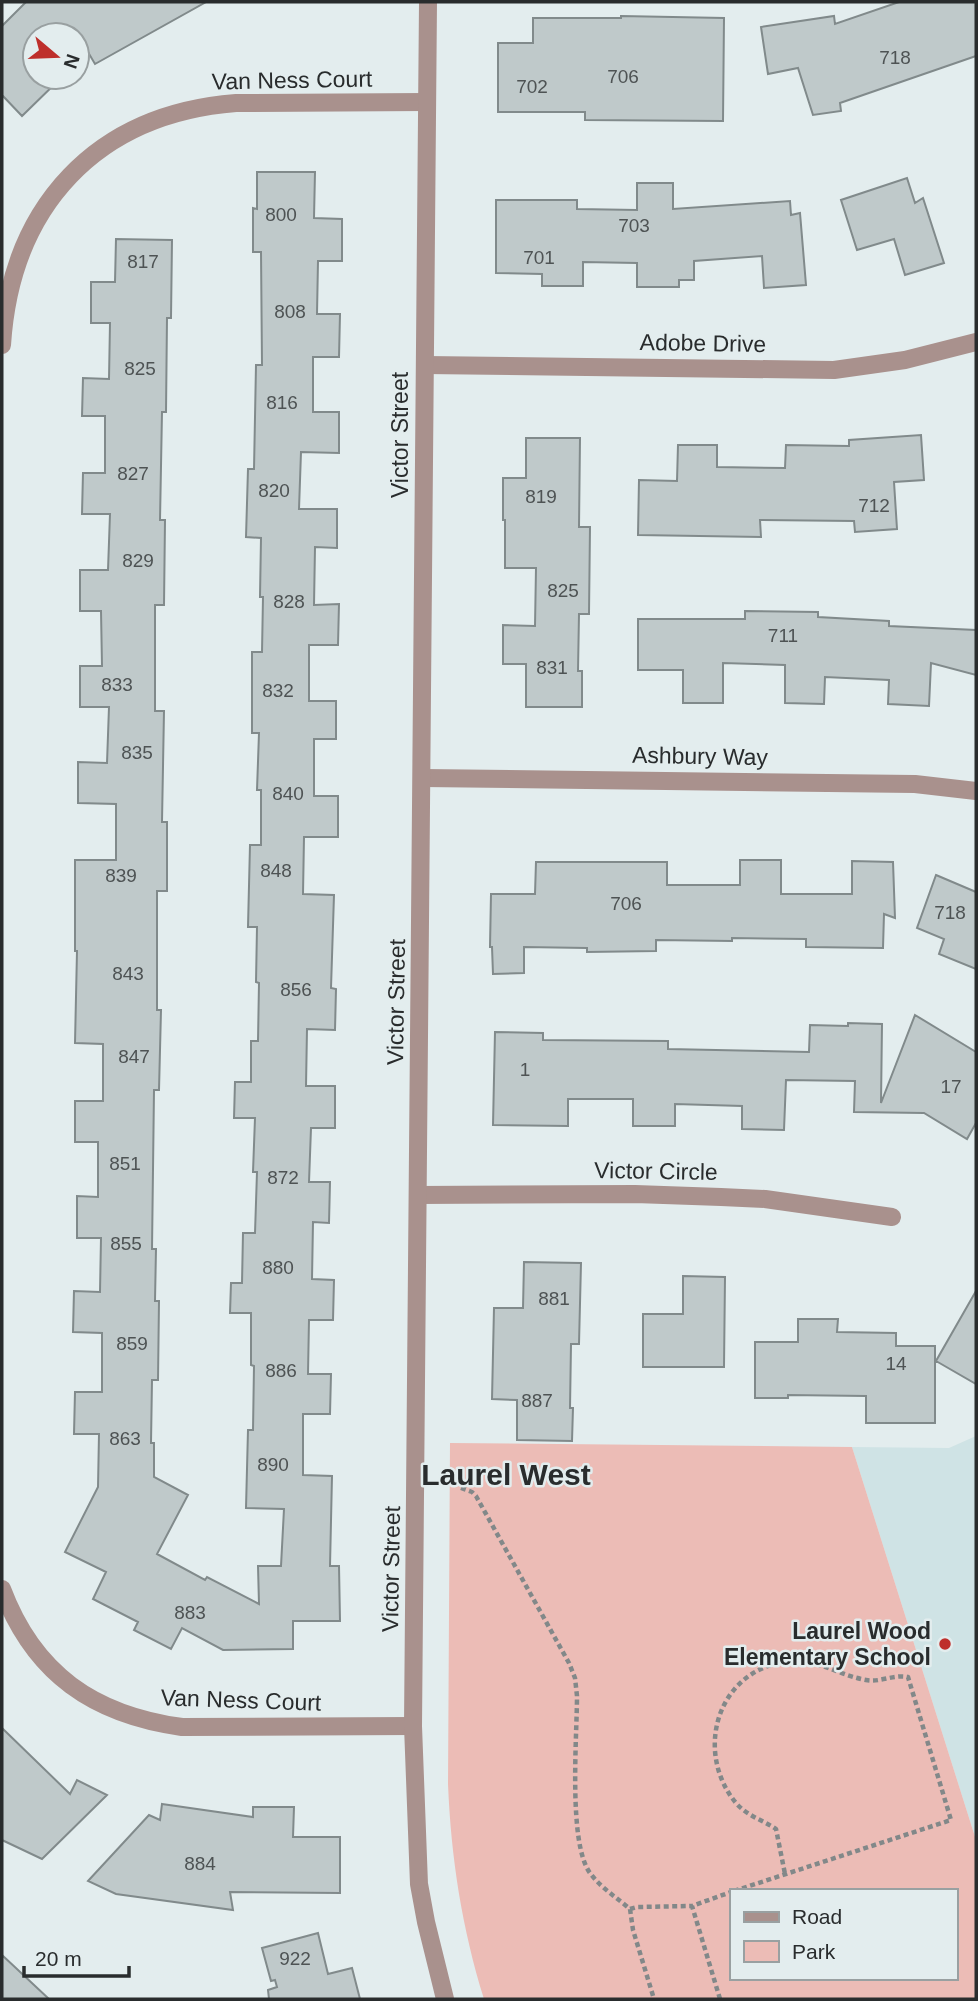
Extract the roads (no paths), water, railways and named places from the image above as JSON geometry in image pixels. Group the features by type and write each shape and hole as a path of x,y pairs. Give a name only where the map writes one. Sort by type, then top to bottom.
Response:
{"street":[{"name":"Victor Street","path":"428,2 413,1726 419,1884 445,1999"},
{"name":"Van Ness Court","path":"2,345 9,287 33,226 54,193 71,174 113,140 159,118 208,105 427,102"},
{"name":"Adobe Drive","path":"425,366 834,370 905,360 976,342"},
{"name":"Ashbury Way","path":"422,778 915,784 976,791"},
{"name":"Victor Circle","path":"418,1195 635,1194 721,1197 765,1199 892,1216"},
{"name":"Van Ness Court","path":"2,1589 17,1624 47,1666 95,1701 124,1715 152,1723 182,1727 413,1726"}],"place":[{"name":"Laurel Wood Elementary School","path":"945,1644"}],"district":[{"name":"Laurel West","path":"506,1475"}]}
